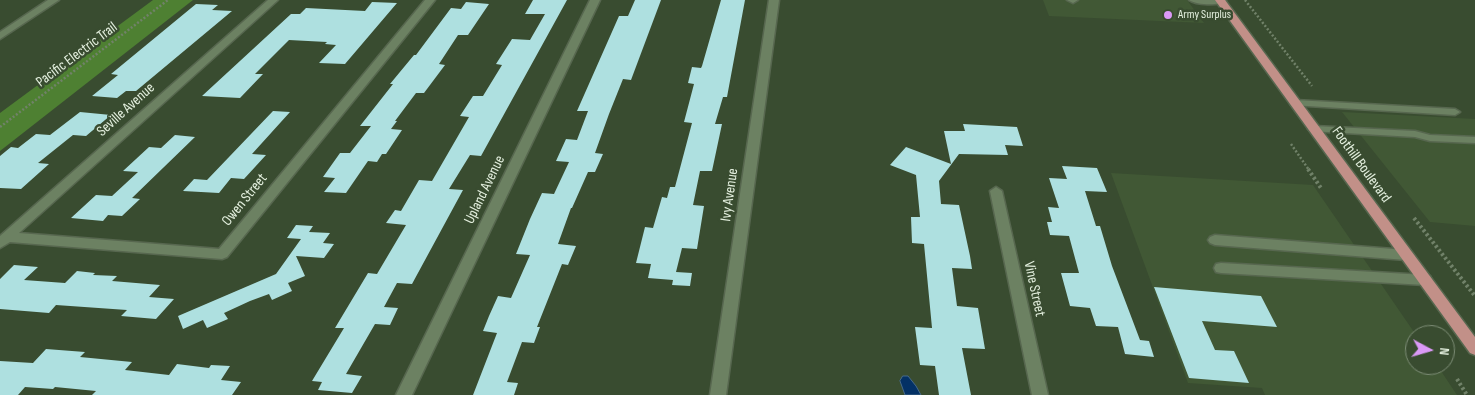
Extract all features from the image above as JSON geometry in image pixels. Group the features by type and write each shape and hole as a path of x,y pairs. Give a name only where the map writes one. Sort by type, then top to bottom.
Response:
{"main road":[{"name":"Foothill Boulevard","path":"1220,0 1475,349"}],"street":[{"path":"0,36 54,0"},
{"name":"Seville Avenue","path":"4,240 272,0"},
{"name":"Owen Street","path":"4,240 222,254 430,0"},
{"name":"Upland Avenue","path":"404,395 595,0"},
{"name":"Ivy Avenue","path":"718,395 774,0"},
{"path":"1194,0 1220,0"},
{"path":"1295,103 1455,112"},
{"path":"1314,129 1415,134 1430,138 1475,140"},
{"name":"Vine Street","path":"996,191 1040,395"},
{"path":"1216,240 1406,255"},
{"path":"1221,268 1425,280"}],"path":[{"name":"Pacific Electric Trail","path":"0,127 168,0"},
{"path":"1245,0 1312,86"},
{"path":"1291,144 1321,188"},
{"path":"1414,218 1475,296"},
{"path":"1457,379 1468,395"}],"shaded area":[{"path":"1043,0 1187,0 1204,23 1049,16"},
{"path":"1342,112 1475,119 1475,226 1430,222"},
{"path":"1111,173 1313,185 1409,325 1405,325 1405,375 1444,375 1457,395 1265,395 1262,388 1188,383"}],"green space":[{"path":"153,0 193,0 0,151 0,113"}],"water":[{"path":"903,376 908,376 921,395 905,395 900,381"}],"building":[{"path":"533,0 567,0 481,156 470,155 449,189 463,190 412,284 397,283 384,307 398,308 390,325 375,324 346,374 362,376 352,393 318,390 322,382 312,381 344,328 335,328 368,273 377,274 406,225 386,223 395,210 401,211 419,180 432,181 469,117 460,116 473,96 483,96 502,65 496,64 512,39 530,40 545,14 525,14"},
{"path":"635,0 661,0 631,80 623,79 609,114 595,153 603,154 595,172 588,172 571,208 558,244 576,246 568,265 562,264 537,327 540,327 534,343 522,342 507,382 518,383 514,395 473,395 497,333 483,331 489,316 498,296 511,298 530,255 516,254 530,219 542,193 554,194 569,162 556,161 566,139 577,140 588,111 577,111 619,16 628,16"},
{"path":"721,0 745,0 727,97 723,97 715,124 722,124 712,171 700,171 693,205 704,206 697,249 682,248 676,272 692,273 690,286 672,285 673,280 648,278 651,264 636,263 645,227 653,228 662,197 667,198 670,187 675,187 692,123 684,122 694,84 688,83 692,67 701,68 702,66"},
{"path":"372,2 397,3 345,64 319,63 336,45 325,44 327,42 289,40 255,74 263,74 240,98 202,96 291,14 300,14 306,8 365,11"},
{"path":"466,2 489,4 468,35 458,35 439,64 445,65 424,93 416,93 395,121 397,121 391,129 402,130 386,154 382,154 377,162 368,161 346,193 324,192 335,178 323,177 340,153 350,153 371,126 360,126 393,84 390,84 416,55 451,8 461,9"},
{"path":"196,4 218,5 212,10 232,11 136,91 126,91 117,98 92,96 118,75 111,74"},
{"path":"273,111 290,112 252,154 266,155 244,179 231,178 219,193 183,191 194,179 207,180"},
{"path":"80,112 111,115 86,136 73,135 38,163 49,164 21,189 0,188 0,156 11,147 18,148 36,134 50,135"},
{"path":"963,124 1017,127 1023,146 1005,145 1008,155 959,154 939,181 941,204 959,205 972,269 952,268 957,306 978,308 985,349 962,348 971,395 939,395 935,366 920,365 915,327 932,328 924,244 912,243 911,217 920,217 916,175 890,165 906,147 951,164 944,131 965,131"},
{"path":"175,135 195,137 132,198 140,199 122,216 108,215 103,221 71,218 96,195 112,196 138,172 123,171 149,147 161,148"},
{"path":"1062,166 1097,168 1107,192 1085,191 1096,226 1100,226 1112,266 1140,340 1149,341 1154,357 1125,354 1118,327 1096,326 1090,308 1070,306 1061,273 1079,273 1069,236 1050,235 1047,222 1052,222 1048,207 1059,208 1049,178 1067,179"},
{"path":"296,225 313,226 309,232 330,233 323,243 334,244 324,258 296,256 305,276 288,283 292,291 272,300 269,294 250,301 224,313 228,319 207,328 203,320 183,329 178,316 276,274 301,239 287,238"},
{"path":"14,265 38,267 24,280 65,283 77,271 95,273 93,275 117,276 112,281 160,285 149,297 174,299 156,319 121,316 127,310 56,305 49,313 0,309 0,279"},
{"path":"1154,287 1261,296 1277,327 1202,321 1215,350 1234,351 1249,383 1189,378"},
{"path":"46,349 85,352 80,357 132,362 125,370 169,375 177,364 209,368 211,365 230,366 221,380 241,382 232,395 92,395 96,391 55,387 53,389 25,387 18,395 0,395 0,361 33,363"}],"place":[{"name":"Army Surplus","path":"1168,15"}]}
